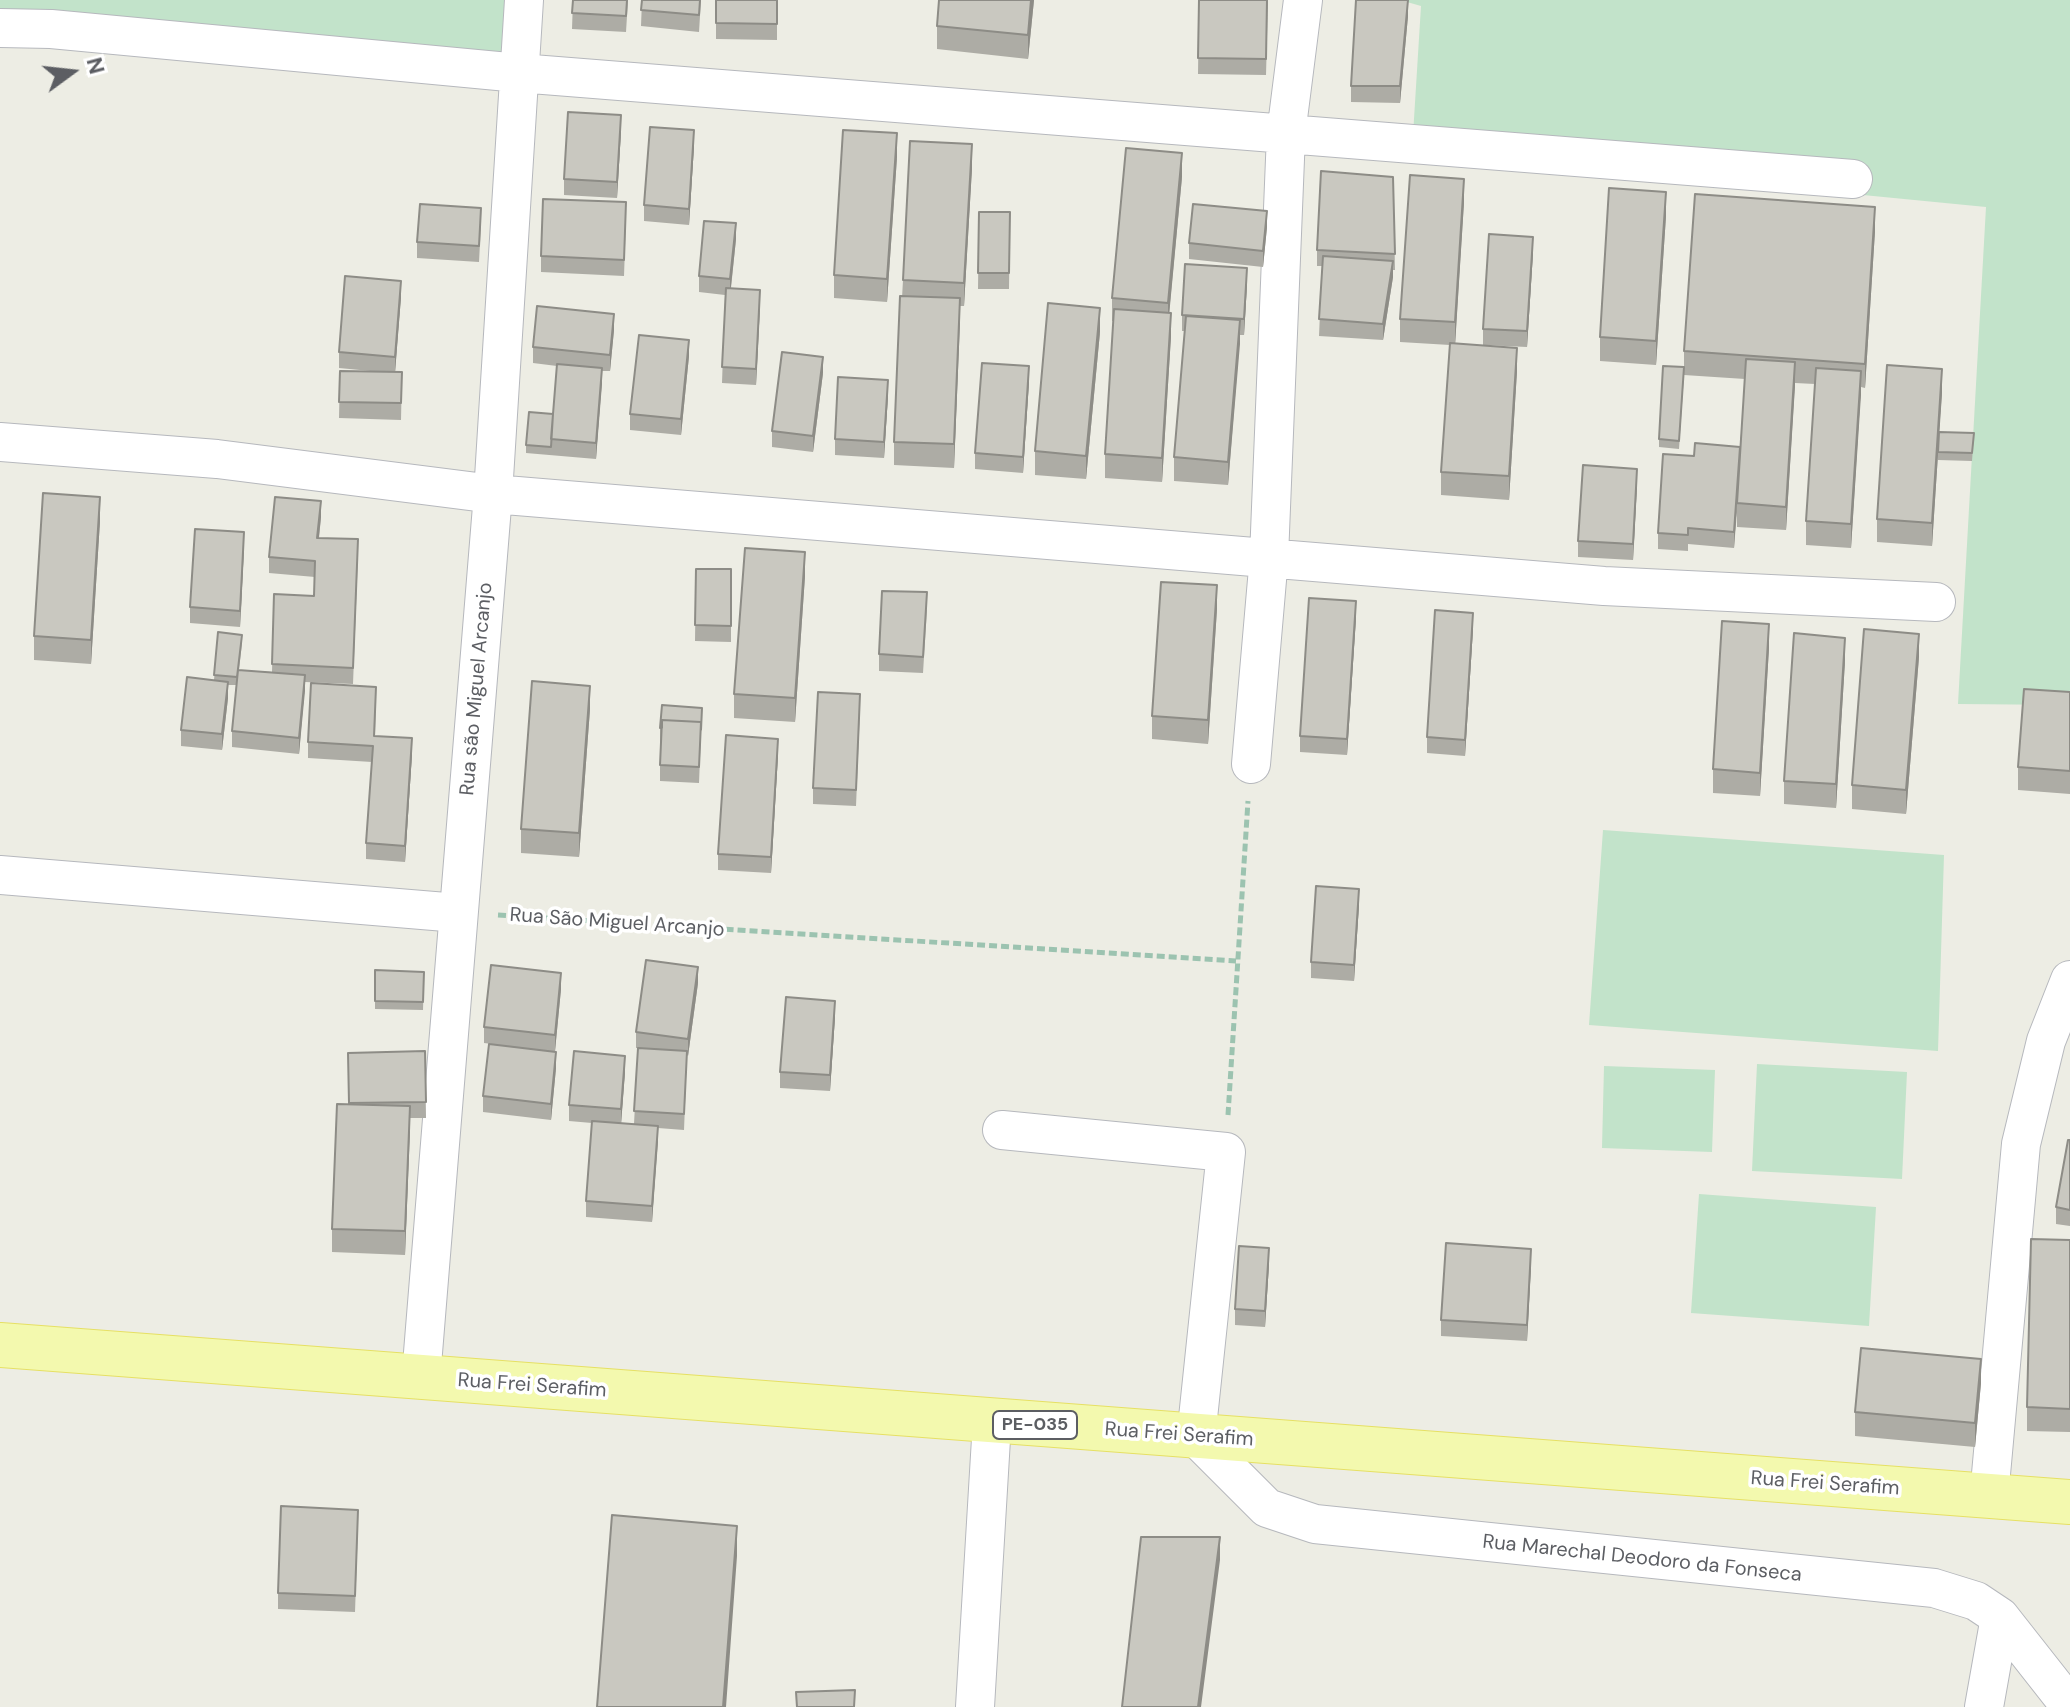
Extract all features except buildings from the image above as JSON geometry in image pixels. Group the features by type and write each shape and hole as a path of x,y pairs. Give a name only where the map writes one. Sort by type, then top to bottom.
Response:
{"main road":[{"name":"Rua Frei Serafim","path":"0,1345 2070,1502"}],"street":[{"name":"Rua são Miguel Arcanjo","path":"421,1377 493,494 524,0"},
{"path":"1251,764 1269,557 1286,134 1303,0"},
{"path":"0,28 51,29 519,73 1853,179"},
{"path":"0,442 217,459 493,494 1604,586 1936,602"},
{"path":"0,875 458,913"},
{"path":"1989,1496 2021,1144 2046,1041 2070,980"},
{"path":"1002,1130 1226,1152 1196,1437"},
{"path":"975,1707 992,1422"},
{"name":"Rua Marechal Deodoro da Fonseca","path":"1196,1437 1267,1508 1315,1524 1934,1588 1976,1601 2000,1617 2070,1706"},
{"path":"1984,1707 2000,1617"}],"path":[{"path":"1226,1152 1251,764"},
{"name":"Rua São Miguel Arcanjo","path":"458,913 1236,961"}],"green space":[{"path":"0,0 506,0 503,89 0,44"},
{"path":"1400,0 2070,0 2070,705 1958,704 1986,207 1412,151 1421,6"},
{"path":"1603,830 1944,855 1938,1051 1589,1025"},
{"path":"1757,1064 1907,1072 1902,1179 1752,1171"},
{"path":"1604,1066 1715,1070 1712,1152 1602,1148"},
{"path":"1699,1194 1876,1207 1869,1326 1691,1313"}]}
